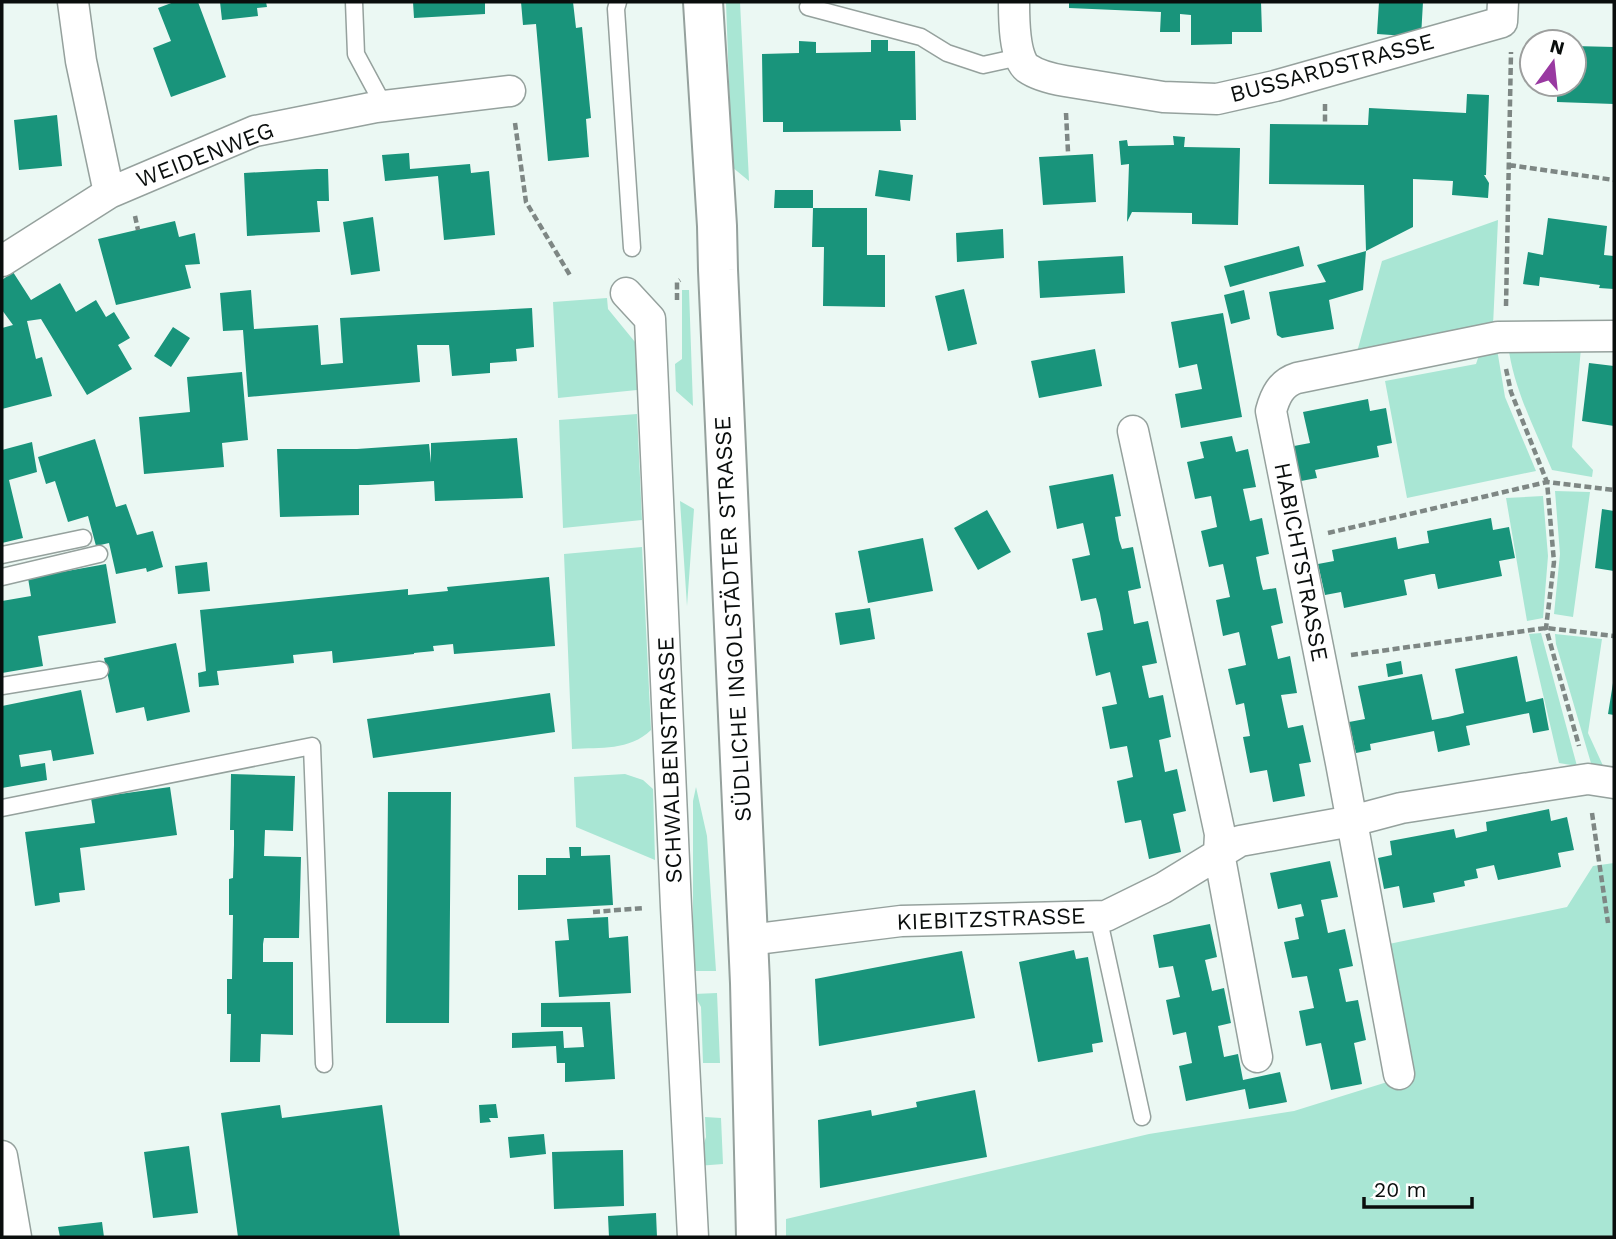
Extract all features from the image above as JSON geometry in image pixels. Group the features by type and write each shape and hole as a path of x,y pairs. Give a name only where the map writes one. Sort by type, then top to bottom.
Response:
{"street":[{"path":"73,2 81,61 109,192"},
{"name":"SÜDLICHE INGOLSTÄDTER STRASSE","path":"703,2 717,226 748,940 756,1237"},
{"path":"1014,11 1019,57"},
{"name":"BUSSARDSTRASSE","path":"1019,57 1025,67 1052,79 1163,97 1217,99 1275,86 1503,12"},
{"name":"WEIDENWEG","path":"2,261 109,192 255,131 384,106 510,91"},
{"name":"SCHWALBENSTRASSE","path":"626,293 650,319 693,1237"},
{"name":"HABICHTSTRASSE","path":"1399,1073 1272,411 1276,395 1289,381 1498,337 1614,336"},
{"path":"1133,431 1220,834 1219,853 1257,1057"},
{"name":"KIEBITZSTRASSE","path":"748,940 901,911 1106,915 1163,888 1240,841 1352,821 1401,808 1601,781"},
{"path":"2,1156 16,1237"}],"lane":[{"path":"354,2 356,54 384,106"},
{"path":"618,2 616,9 632,248"},
{"path":"808,6 922,37 947,53 983,65 1019,57"},
{"path":"2,555 83,538"},
{"path":"2,577 99,554"},
{"path":"2,686 100,670"},
{"path":"2,808 312,746 324,1064"},
{"path":"1098,916 1142,1117"}],"path":[{"path":"1503,12 1511,46 1506,307 1498,337 1511,392 1547,482 1554,562 1546,628 1601,781 1608,923"},
{"path":"510,91 526,202 571,276"},
{"path":"1325,111 1325,125"},
{"path":"1509,164 1614,180"},
{"path":"135,215 138,230"},
{"path":"1297,540 1547,482 1614,491"},
{"path":"1321,659 1546,628 1614,636"},
{"path":"593,912 644,908"}],"green space":[{"path":"726,2 740,2 749,181 732,167"},
{"path":"1498,220 1493,326 1357,352 1382,261"},
{"path":"682,290 689,290 693,406 676,391 675,364 682,359"},
{"path":"607,298 608,309 635,342 637,390 558,398 553,302"},
{"path":"1508,344 1581,348 1572,447 1593,470 1592,477 1552,470 1520,392"},
{"path":"1497,349 1505,397 1536,471 1407,498 1385,381 1476,364 1480,352"},
{"path":"637,414 642,520 563,528 559,420"},
{"path":"1555,491 1590,492 1573,617 1554,614 1560,554"},
{"path":"1543,496 1548,556 1543,618 1527,621 1506,498"},
{"path":"680,501 694,509 687,606"},
{"path":"642,547 651,730 624,745 572,749 564,554"},
{"path":"1541,633 1577,766 1559,763 1529,634"},
{"path":"1555,634 1602,639 1588,733 1605,770 1593,770"},
{"path":"625,774 643,780 653,789 655,860 576,827 574,777"},
{"path":"696,787 707,836 716,971 693,971 693,801"},
{"path":"1614,863 1614,1237 786,1237 786,1219 1149,1134 1294,1111 1413,1074 1384,945 1567,907 1593,866"},
{"path":"717,993 720,1063 703,1063 701,1007 694,994"},
{"path":"705,1117 721,1118 723,1164 697,1166 706,1137"}],"building":[{"path":"174,2 198,2 226,77 171,97 153,48 171,41 158,8"},
{"path":"220,2 266,2 267,7 257,8 258,16 222,20"},
{"path":"413,2 485,2 485,14 414,18"},
{"path":"521,2 573,2 576,28 582,27 591,118 586,119 589,157 548,161 536,24 523,25"},
{"path":"1069,2 1261,2 1262,32 1232,32 1232,44 1191,45 1191,15 1180,14 1180,32 1160,32 1161,12 1069,8"},
{"path":"1379,2 1423,2 1421,37 1377,34"},
{"path":"871,40 888,40 888,51 915,51 916,120 900,120 901,131 783,132 783,122 763,122 762,54 799,53 799,41 816,42 816,53 871,52"},
{"path":"1588,46 1614,47 1614,104 1557,102 1557,98 1588,98"},
{"path":"1467,94 1489,95 1484,175 1489,183 1488,198 1452,195 1453,181 1413,179 1413,227 1366,251 1364,185 1269,184 1270,124 1368,125 1369,108 1466,113"},
{"path":"57,115 62,166 19,170 14,120"},
{"path":"1173,136 1185,137 1184,147 1240,148 1238,225 1192,224 1192,213 1132,212 1127,222 1129,164 1121,165 1119,141 1127,140 1128,146 1174,145"},
{"path":"409,153 410,169 470,164 471,173 489,171 495,235 444,240 438,176 385,181 382,155"},
{"path":"1093,154 1096,202 1043,205 1039,157"},
{"path":"328,169 329,201 317,201 320,232 247,236 244,173"},
{"path":"879,170 913,175 910,201 875,196"},
{"path":"775,190 813,190 813,208 774,208"},
{"path":"813,208 867,208 867,255 885,255 885,307 823,306 824,247 812,247"},
{"path":"373,217 380,271 351,275 343,222"},
{"path":"1548,218 1607,226 1604,255 1614,256 1614,289 1540,277 1539,286 1523,284 1528,252 1543,255"},
{"path":"175,221 179,237 195,233 200,264 185,265 191,288 116,305 98,239"},
{"path":"1003,229 1004,258 957,262 956,233"},
{"path":"1299,246 1304,266 1230,287 1224,266"},
{"path":"1366,251 1363,290 1329,300 1334,329 1282,338 1277,335 1269,292 1326,282 1317,265"},
{"path":"1123,256 1125,293 1040,298 1038,261"},
{"path":"13,272 31,300 60,283 76,312 96,300 106,317 114,312 130,338 118,345 132,369 87,395 41,319 27,321 36,359 42,357 52,396 2,409 2,328 13,325 2,310 2,280"},
{"path":"964,289 977,344 948,351 935,296"},
{"path":"251,290 254,329 318,325 321,365 343,363 340,318 532,308 534,347 516,349 517,361 490,363 490,373 452,376 449,345 417,345 420,382 248,397 243,330 223,331 220,293"},
{"path":"1244,290 1250,319 1231,324 1224,295"},
{"path":"1223,313 1242,417 1181,428 1175,394 1202,389 1197,364 1179,368 1171,322"},
{"path":"173,327 190,338 171,367 154,356"},
{"path":"1095,349 1102,386 1039,398 1031,361"},
{"path":"1589,363 1614,366 1614,426 1582,421"},
{"path":"242,372 248,440 222,443 224,467 144,474 139,417 190,412 187,377"},
{"path":"1368,399 1370,411 1386,408 1392,443 1377,446 1379,457 1315,470 1317,478 1301,481 1294,446 1310,443 1303,412"},
{"path":"1232,436 1236,452 1248,449 1256,487 1243,489 1250,521 1262,518 1269,554 1256,557 1263,590 1276,588 1283,623 1271,626 1278,659 1290,656 1297,693 1281,695 1288,728 1303,725 1311,762 1299,764 1305,796 1273,802 1267,770 1250,773 1243,737 1250,736 1244,703 1236,705 1228,669 1246,665 1239,632 1223,636 1216,600 1230,597 1223,564 1209,567 1201,531 1217,527 1211,496 1195,499 1187,462 1204,458 1200,442"},
{"path":"517,438 523,498 435,501 434,481 359,485 359,515 280,517 277,449 357,449 429,444 431,463 431,443"},
{"path":"95,439 116,507 126,504 137,535 153,531 163,567 147,572 146,568 116,574 109,543 96,546 88,516 68,522 55,481 46,484 38,457"},
{"path":"32,442 37,472 9,480 23,538 2,543 2,450"},
{"path":"1113,474 1121,516 1115,517 1119,540 1122,549 1133,547 1141,588 1128,591 1134,624 1148,621 1157,663 1142,666 1149,698 1163,695 1171,737 1159,740 1165,772 1177,769 1186,811 1173,814 1181,852 1149,859 1141,820 1125,823 1117,781 1133,777 1127,746 1110,749 1102,707 1117,704 1110,672 1096,676 1087,633 1103,630 1100,613 1096,598 1081,601 1072,559 1090,555 1083,523 1057,529 1049,486"},
{"path":"1602,509 1614,511 1614,571 1595,568"},
{"path":"987,510 1011,552 978,570 954,528"},
{"path":"1491,518 1493,530 1509,527 1515,558 1499,561 1502,576 1438,589 1435,574 1432,574 1404,580 1407,595 1344,608 1341,592 1325,595 1318,564 1334,561 1332,550 1396,537 1398,549 1429,543 1427,531"},
{"path":"923,538 933,591 868,603 858,551"},
{"path":"207,562 210,591 178,594 175,566"},
{"path":"106,564 116,623 38,636 43,666 2,673 2,601 31,596 28,578"},
{"path":"549,577 555,646 454,654 453,644 433,646 434,651 333,663 332,651 293,655 294,663 217,671 219,685 199,687 198,673 206,671 200,610 408,589 408,595 448,591 447,587"},
{"path":"870,608 875,639 840,645 835,613"},
{"path":"176,643 190,712 147,721 144,707 116,713 104,658"},
{"path":"1517,656 1526,702 1543,698 1549,730 1533,733 1529,713 1466,726 1470,745 1438,752 1434,731 1370,744 1371,750 1356,753 1349,722 1365,719 1358,686 1422,674 1432,720 1448,717 1464,713 1455,669"},
{"path":"1401,661 1403,674 1388,677 1386,664"},
{"path":"1614,683 1614,715 1608,714"},
{"path":"81,690 94,754 53,761 51,750 19,755 21,767 45,763 47,780 2,788 2,706"},
{"path":"550,693 555,732 373,758 367,719"},
{"path":"231,774 295,776 293,831 265,830 264,856 301,857 299,938 264,938 263,944 263,962 293,962 293,1035 261,1034 260,1062 230,1062 231,1014 227,1014 227,979 232,979 233,915 229,915 229,879 233,878 234,830 230,830"},
{"path":"170,787 177,835 80,848 85,890 59,893 60,902 35,906 25,832 95,823 91,798"},
{"path":"388,792 451,792 449,1023 386,1023"},
{"path":"1549,809 1551,821 1567,817 1574,850 1558,853 1561,867 1498,880 1494,865 1476,869 1478,878 1464,881 1465,886 1433,893 1435,902 1403,908 1399,886 1384,889 1378,858 1392,855 1390,841 1454,829 1456,838 1487,831 1486,822"},
{"path":"569,847 581,847 581,856 610,855 613,905 518,910 518,875 546,875 546,858 570,858"},
{"path":"1330,861 1338,897 1321,900 1328,933 1345,929 1353,966 1339,969 1346,1002 1358,1000 1366,1040 1354,1043 1362,1084 1331,1090 1321,1043 1306,1046 1299,1011 1314,1008 1307,976 1292,978 1284,942 1299,939 1295,918 1304,916 1301,904 1278,909 1270,873"},
{"path":"608,917 609,938 628,936 631,993 559,997 555,941 569,940 567,919"},
{"path":"1210,924 1217,957 1205,960 1212,991 1224,988 1231,1023 1218,1026 1224,1057 1238,1054 1243,1080 1280,1072 1287,1102 1249,1109 1245,1089 1186,1101 1179,1066 1192,1063 1186,1032 1173,1035 1166,1000 1180,997 1173,966 1159,968 1153,935"},
{"path":"1074,950 1076,959 1088,957 1103,1042 1092,1044 1093,1052 1038,1062 1019,962"},
{"path":"962,951 975,1018 819,1046 815,979"},
{"path":"610,1002 615,1079 565,1082 565,1063 557,1063 556,1046 512,1048 512,1033 563,1031 564,1048 584,1047 582,1027 541,1027 541,1003"},
{"path":"975,1090 987,1157 820,1188 818,1120 871,1110 872,1116 917,1107 916,1102"},
{"path":"496,1104 498,1118 489,1118 491,1122 480,1123 479,1105"},
{"path":"280,1105 282,1118 382,1105 400,1237 238,1237 221,1113"},
{"path":"544,1134 546,1154 510,1158 508,1137"},
{"path":"189,1146 198,1213 153,1218 144,1152"},
{"path":"623,1150 624,1206 554,1209 552,1152"},
{"path":"656,1213 657,1237 609,1237 608,1216"},
{"path":"102,1222 104,1237 60,1237 58,1227"}]}
